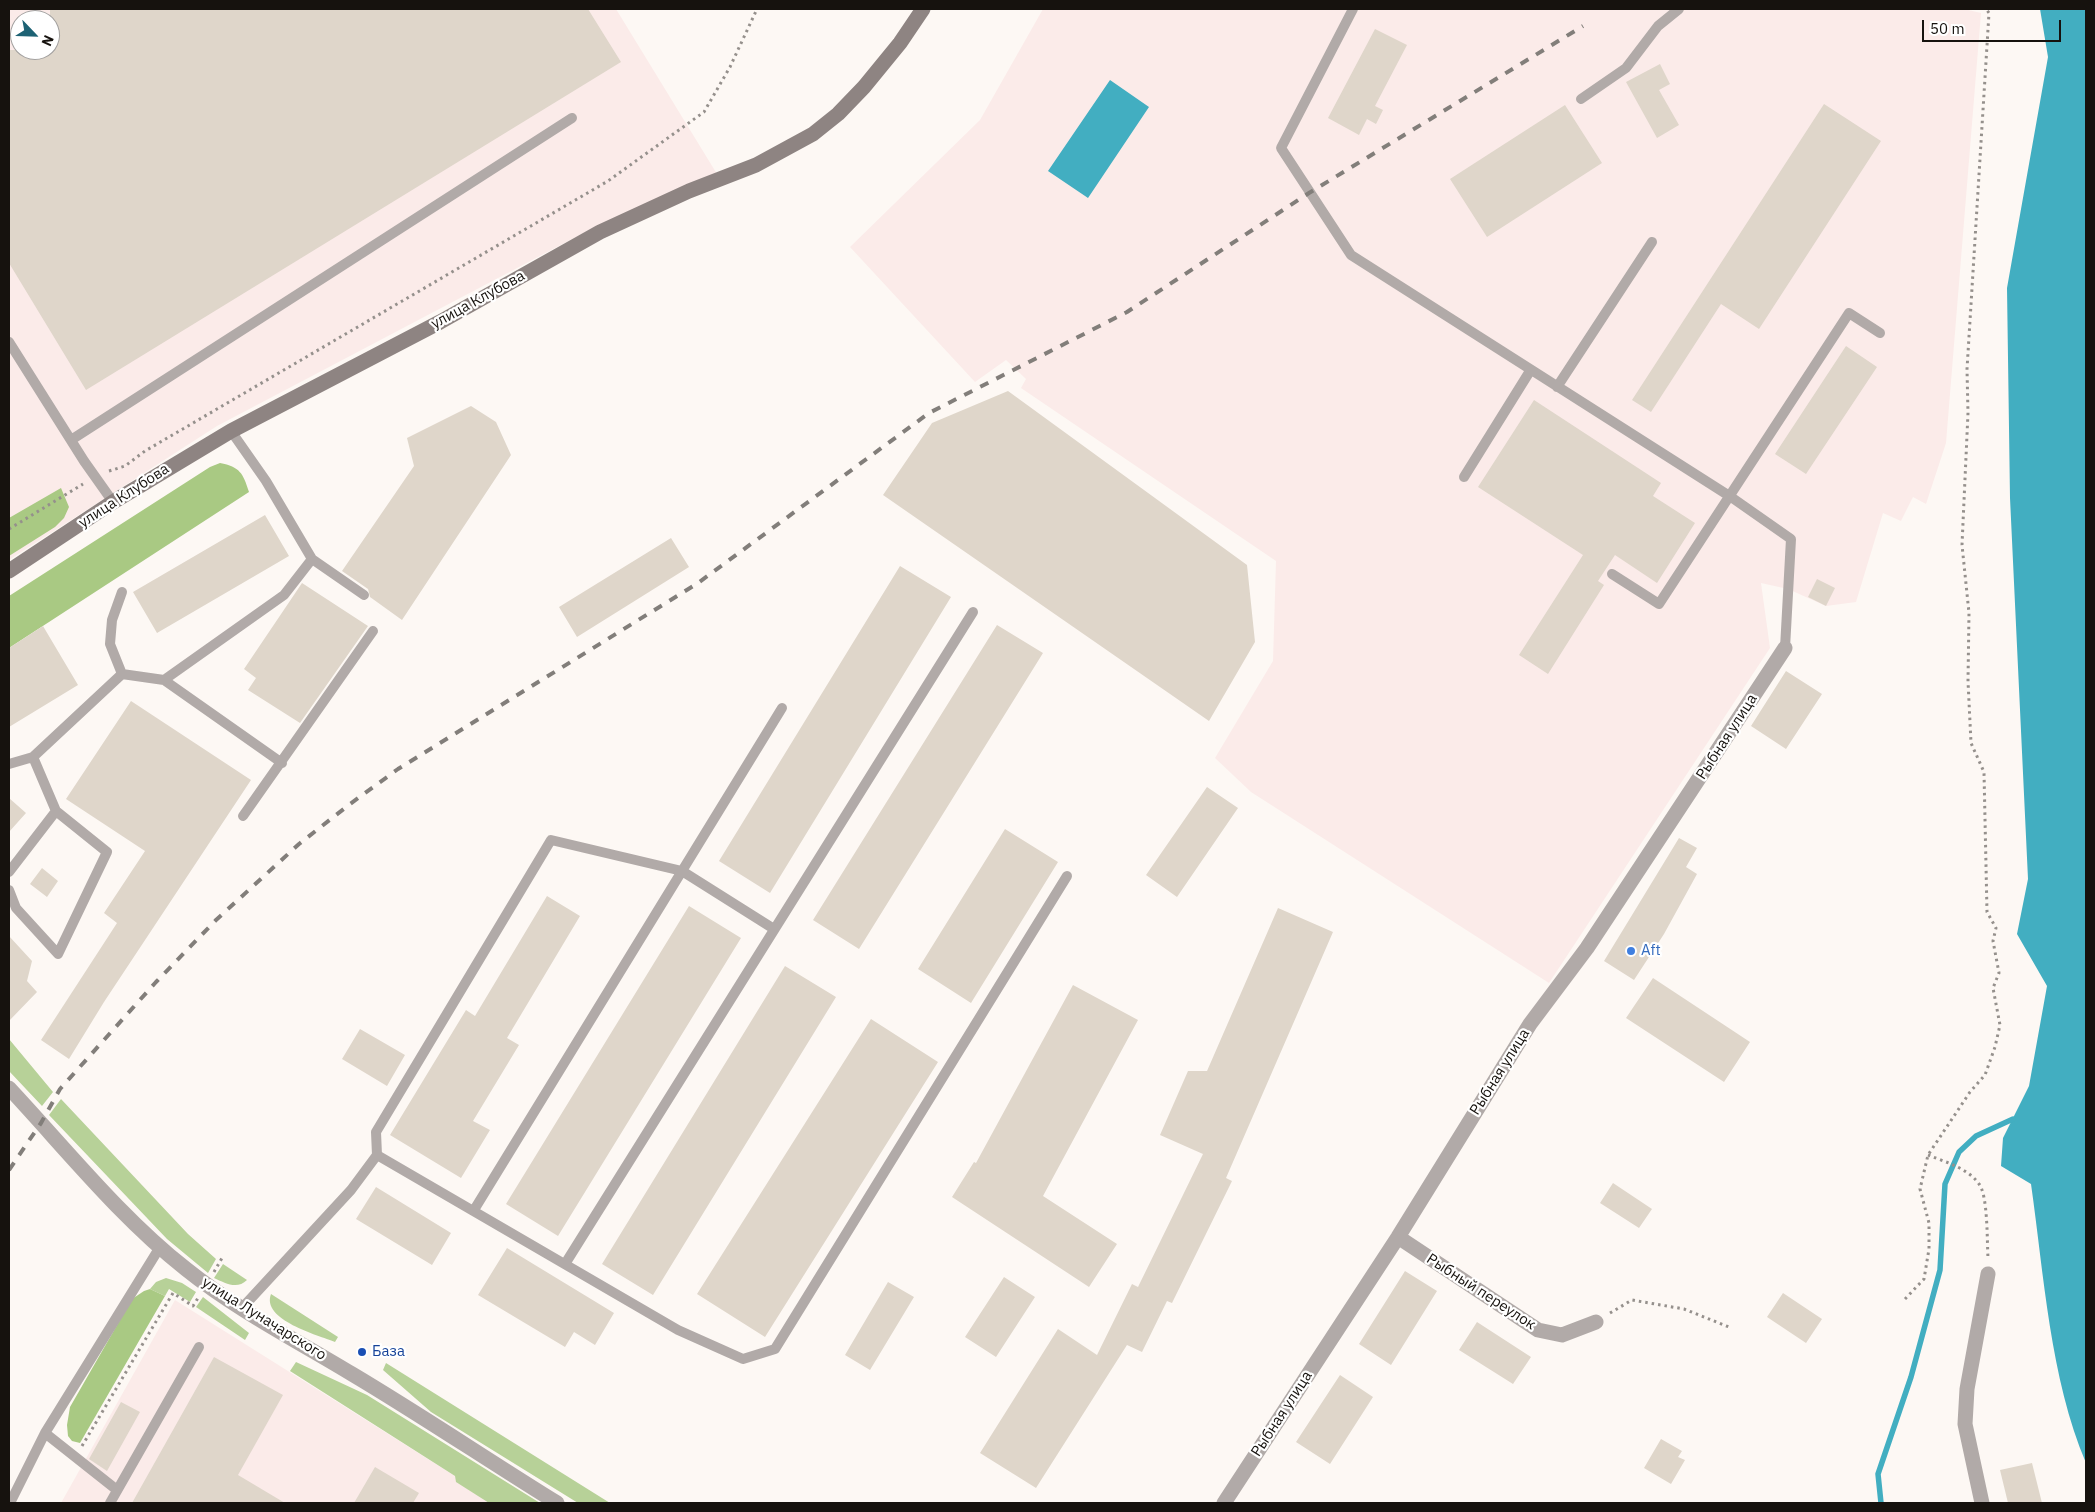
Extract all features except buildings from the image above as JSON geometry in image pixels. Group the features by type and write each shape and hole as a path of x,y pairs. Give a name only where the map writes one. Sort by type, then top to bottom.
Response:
{"main road":[{"name":"улица Клубова","path":"9,571 113,502 231,430 440,322 600,232 689,191 756,165 812,134 838,114 864,87 900,43 923,9"}],"street":[{"name":"Рыбная улица","path":"1224,1503 1398,1237 1530,1024 1587,948 1785,648"},
{"name":"улица Луначарского","path":"9,1088 100,1187 160,1247 186,1270 242,1308 353,1374 557,1503"},
{"name":"Рыбный переулок","path":"1398,1237 1538,1330 1562,1335 1596,1322"},
{"path":"1982,1503 1965,1424 1967,1390 1988,1274"}],"lane":[{"path":"1353,9 1281,148 1351,255 1530,371 1731,497 1791,539 1785,648"},
{"path":"1581,99 1626,68 1658,26 1679,9"},
{"path":"70,440 572,118"},
{"path":"1557,387 1652,242"},
{"path":"1612,574 1659,604 1731,497 1849,313 1880,333"},
{"path":"9,342 70,440 113,502"},
{"path":"1464,477 1530,371"},
{"path":"231,430 266,481 312,559 364,595"},
{"path":"164,680 284,596 312,559"},
{"path":"122,592 112,620 110,644 122,674"},
{"path":"565,1264 972,612"},
{"path":"243,816 373,631"},
{"path":"122,674 164,680 282,763"},
{"path":"9,764 33,757 122,674"},
{"path":"474,1210 782,708"},
{"path":"9,890 16,908 58,954 107,852 56,811 33,757"},
{"path":"9,872 56,811"},
{"path":"242,1308 350,1190 377,1155 376,1132 551,840 682,870 774,930"},
{"path":"377,1155 678,1330 743,1359 775,1349 1067,876"},
{"path":"10,1503 45,1432 160,1247"},
{"path":"110,1503 199,1347"},
{"path":"45,1432 118,1490"}],"path":[{"path":"9,529 95,476 125,466 145,451 608,181 704,112 730,67 757,9"},
{"path":"1905,1299 1924,1279 1929,1249 1929,1223 1920,1189 1928,1155 1970,1092 1985,1075 1995,1047 2000,1025 1993,988 1999,972 1993,941 1996,928 1987,912 1984,772 1971,743 1969,613 1962,545 1968,412 1966,369 1989,13 1986,9"},
{"path":"1928,1155 1967,1172 1981,1185 1986,1217 1988,1274"},
{"path":"212,1275 222,1258"},
{"path":"76,1455 173,1293 193,1306 201,1293"},
{"path":"1596,1322 1632,1300 1684,1309 1729,1327"}],"shaded area":[{"path":"9,9 616,9 717,174 595,227 217,426 9,560"},
{"path":"1043,9 1964,9 1981,13 1946,443 1926,504 1913,497 1901,521 1883,513 1856,602 1826,606 1788,589 1761,583 1770,648 1549,983 1251,792 1215,758 1273,661 1276,561 1021,388 1026,379 1006,360 975,382 850,247 980,120"},
{"path":"175,1300 455,1476 457,1482 489,1503 61,1503"}],"green space":[{"path":"220,463 240,472 249,492 9,648 9,596 210,467"},
{"path":"61,488 69,507 64,518 55,527 9,556 9,518"},
{"path":"9,1039 53,1092 42,1106 9,1071"},
{"path":"61,1099 188,1234 216,1259 208,1273 167,1239 49,1115"},
{"path":"223,1264 247,1280 239,1285 235,1285 214,1278"},
{"path":"166,1278 182,1283 196,1292 190,1302 169,1289 165,1296 150,1289 156,1282"},
{"path":"150,1289 165,1296 80,1443 72,1441 68,1436 67,1425 70,1407 132,1299"},
{"path":"271,1294 338,1337 335,1342 305,1331 282,1319 274,1311 270,1303"},
{"path":"203,1297 249,1333 245,1340 196,1307"},
{"path":"296,1362 367,1395 540,1503 489,1503 456,1482 455,1476 290,1371"},
{"path":"386,1363 610,1503 578,1503 431,1412 383,1370"}],"water":[{"path":"2040,9 2086,9 2086,1463 2064,1396 2056,1361 2031,1184 2001,1166 2003,1138 2029,1086 2047,986 2017,934 2028,879 2010,498 2007,288 2048,57"},
{"path":"1110,80 1149,107 1088,198 1048,171"}],"waterway":[{"path":"1881,1503 1878,1474 1911,1377 1940,1270 1945,1184 1959,1152 1976,1136 2013,1119"}],"railway":[{"path":"9,1170 41,1123 60,1089 156,982 216,920 299,844 398,769 698,583 929,413 1127,312 1309,193 1583,26"}],"place":[{"name":"Aft","path":"1631,951"},
{"name":"База","path":"362,1352"}]}
